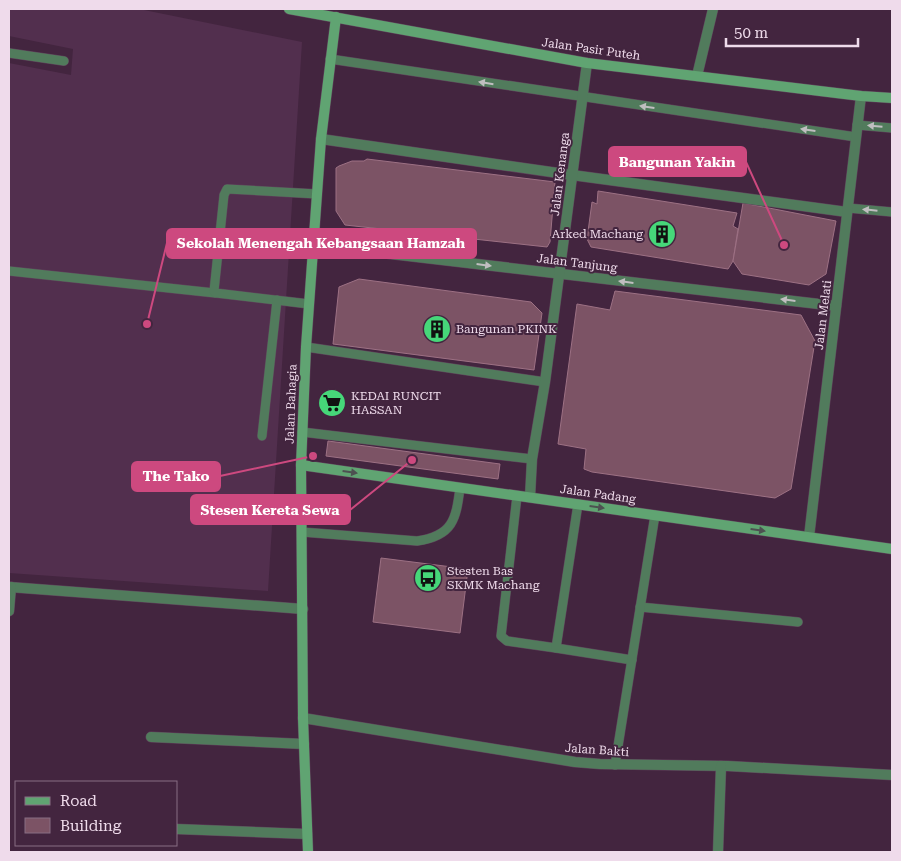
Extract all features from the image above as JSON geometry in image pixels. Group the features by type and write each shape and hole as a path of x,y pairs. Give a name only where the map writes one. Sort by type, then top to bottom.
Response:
{"main road":[{"name":"Jalan Pasir Puteh","path":"294,9 587,62 861,96 892,98"},
{"name":"Jalan Bahagia","path":"308,852 303,718 302,432 306,347 321,139 336,17"},
{"name":"Jalan Padang","path":"301,465 892,548"}],"street":[{"path":"697,76 713,9"},
{"name":"Jalan Kenanga","path":"530,497 532,459 560,274 587,62"},
{"name":"Jalan Melati","path":"809,537 861,96"},
{"path":"321,139 572,175 847,210"},
{"name":"Jalan Tanjung","path":"314,245 836,306"},
{"path":"9,611 10,587 303,609"},
{"name":"Jalan Bakti","path":"303,718 575,762 721,766 892,775"},
{"path":"151,737 304,744"},
{"path":"718,852 721,766"},
{"path":"178,828 307,834"}],"lane":[{"path":"9,53 64,61"},
{"path":"330,59 856,137"},
{"path":"857,124 892,128"},
{"path":"215,293 224,195 228,189 317,194"},
{"path":"847,210 892,212"},
{"path":"9,271 309,304"},
{"path":"262,436 277,300"},
{"path":"306,347 545,382"},
{"path":"302,432 532,459"},
{"path":"302,532 418,541 428,539 442,533 454,520 457,513 460,488"},
{"path":"517,496 501,636 507,641 632,660"},
{"path":"556,648 578,504"},
{"path":"615,764 655,515"},
{"path":"640,607 798,622"}],"shaded area":[{"path":"10,9 139,9 302,42 268,591 9,573 9,63 71,75 73,49 9,36"}],"building":[{"path":"367,159 555,182 550,242 547,247 345,225 336,211 336,168 352,161 364,161"},
{"name":"Arked Machang","path":"598,191 737,213 733,226 738,229 733,261 728,269 591,247 587,239 592,202 597,204"},
{"path":"743,203 836,221 826,274 809,285 742,274 733,261"},
{"name":"Bangunan PKINK","path":"359,279 531,302 542,313 534,370 333,344 339,287"},
{"path":"615,291 801,315 815,341 791,489 775,498 592,472 584,469 586,449 558,444 577,304 610,310"},
{"path":"328,441 500,464 498,479 326,456"},
{"path":"381,558 468,569 460,633 373,622"}],"place":[{"name":"Arked Machang","path":"662,234"},
{"name":"Bangunan Yakin","path":"784,245"},
{"name":"Sekolah Menengah Kebangsaan Hamzah","path":"147,324"},
{"name":"Bangunan PKINK","path":"437,329"},
{"name":"KEDAI RUNCIT HASSAN","path":"332,403"},
{"name":"The Tako","path":"313,456"},
{"name":"Stesen Kereta Sewa","path":"412,460"},
{"name":"Stesten Bas SKMK Machang","path":"428,578"}]}
